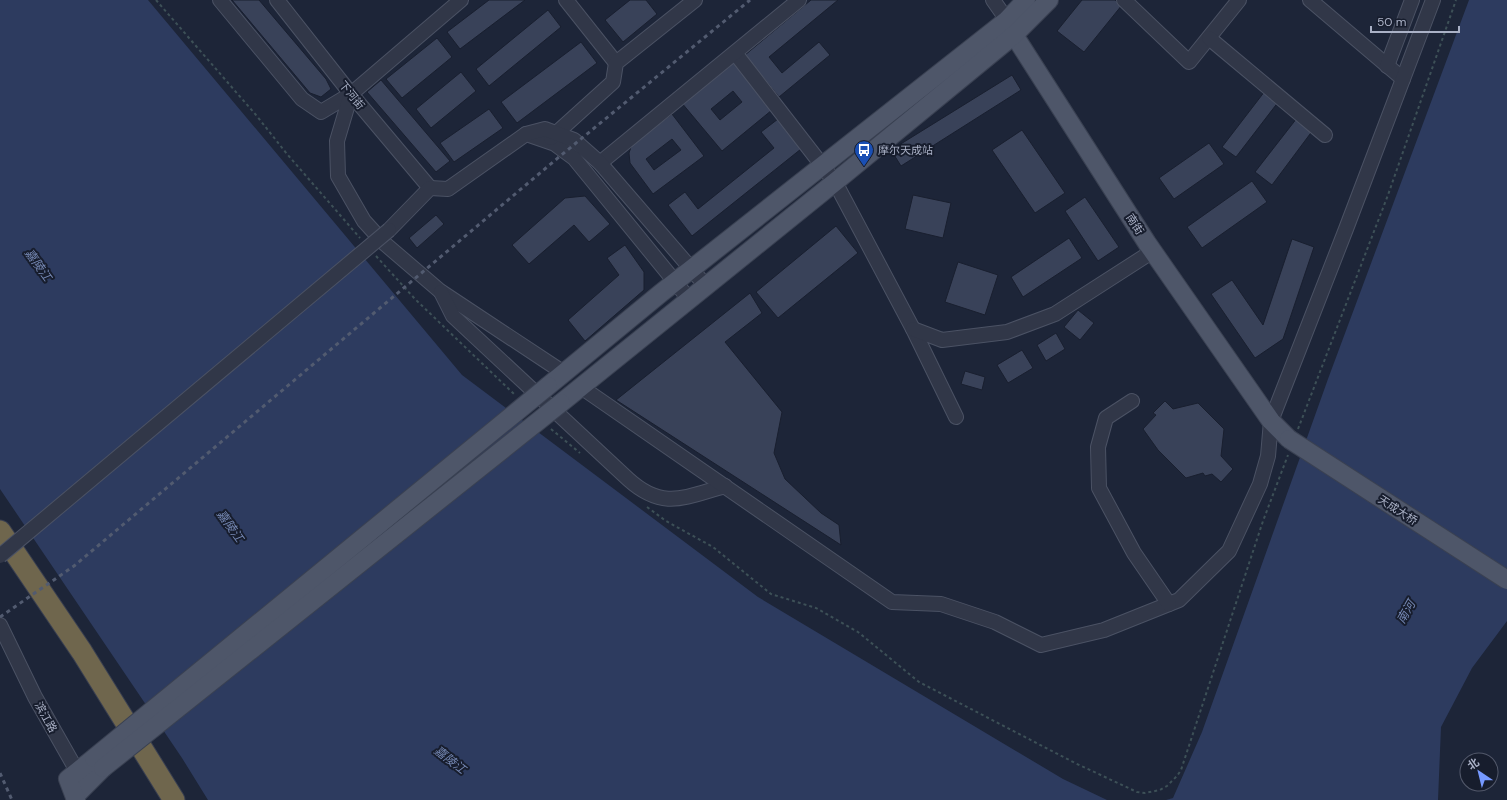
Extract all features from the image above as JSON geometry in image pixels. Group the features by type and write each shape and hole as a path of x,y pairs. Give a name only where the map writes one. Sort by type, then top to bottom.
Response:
{"highway":[{"path":"0,531 82,652 174,800"}],"main road":[{"path":"98,763 561,403 836,182 1010,27 1026,0"},
{"path":"98,763 548,386 675,282 822,165 1049,0"},
{"name":"南街","path":"1010,27 1153,251 1271,421 1292,442"},
{"name":"天成大桥","path":"1292,442 1507,580"},
{"name":"滨江路","path":"78,789 98,763"}],"street":[{"path":"220,0 302,99 321,112 351,94 461,0"},
{"name":"下河街","path":"277,0 351,94 430,188"},
{"path":"566,0 616,63"},
{"path":"552,137 613,82 616,63 695,0"},
{"path":"600,163 799,0"},
{"name":"南街","path":"994,0 1010,27"},
{"path":"1124,0 1189,62 1239,0"},
{"path":"1310,0 1403,79"},
{"path":"1387,66 1412,0"},
{"path":"581,387 892,602 941,604 995,622 1041,645 1104,630 1179,600 1229,551 1260,484 1268,456 1271,421 1433,0"},
{"path":"1209,38 1325,135"},
{"path":"734,53 836,182 913,329 956,416"},
{"path":"351,94 337,141 338,176 364,221 384,243 440,291 564,373"},
{"path":"0,556 389,230 430,188 448,189 526,134 545,129 574,158 689,299"},
{"path":"552,137 574,140 600,163 706,286"},
{"path":"913,329 942,340 1008,332 1055,314 1153,251"},
{"path":"440,291 453,316 628,479 643,491 662,498 673,499 693,496 725,486"},
{"path":"1132,401 1106,418 1098,447 1099,488 1134,553 1169,604"},
{"name":"滨江路","path":"0,625 78,789"}],"path":[{"path":"156,0 365,244"},
{"path":"641,503 666,521 713,547 771,594 816,608 858,632 919,682 1075,763 1137,792 1152,792 1167,786 1181,770 1263,521 1292,442 1388,195 1456,0"},
{"path":"375,255 415,299 517,396"},
{"path":"551,428 580,454"}],"water":[{"name":"嘉陵江","path":"0,0 148,0 462,375 758,597 1063,779 1107,800 208,800 182,758 0,489"},
{"name":"南河","path":"1469,0 1507,0 1507,621 1472,668 1441,727 1438,800 1166,800 1173,798 1202,732 1328,379"}],"building":[{"path":"232,0 259,0 326,79 331,89 321,97 310,93"},
{"path":"489,0 525,0 460,49 447,32"},
{"path":"630,0 646,0 657,14 623,42 605,20"},
{"path":"811,0 838,0 769,57 782,73 819,42 830,55 779,97 745,55"},
{"path":"1082,0 1115,0 1122,5 1084,52 1057,31"},
{"path":"548,10 561,27 489,86 476,69"},
{"path":"437,38 452,57 402,98 386,79"},
{"path":"581,42 597,63 517,123 501,102"},
{"path":"732,61 772,110 722,151 681,102","holes":["733,91 742,102 720,120 711,109"]},
{"path":"461,72 476,91 431,128 416,109"},
{"path":"1012,75 1021,90 901,166 891,150"},
{"path":"381,80 450,161 436,172 367,92"},
{"path":"1265,91 1279,101 1236,157 1222,147"},
{"path":"489,109 503,128 454,162 440,143"},
{"path":"672,114 704,156 653,194 630,163 629,153 632,144","holes":["672,139 681,150 654,170 646,159"]},
{"path":"1297,118 1313,130 1272,185 1255,172"},
{"path":"778,119 801,149 692,236 668,205 685,192 698,209 774,148 761,132"},
{"path":"1022,130 1065,193 1035,213 992,150"},
{"path":"1209,143 1224,164 1174,199 1159,178"},
{"path":"1252,181 1267,202 1202,248 1187,227"},
{"path":"913,195 951,203 943,238 905,229"},
{"path":"585,196 610,224 589,242 574,225 529,264 512,245 565,198"},
{"path":"1085,197 1119,247 1098,261 1065,211"},
{"path":"436,215 444,224 417,248 409,238"},
{"path":"836,226 858,253 778,318 756,292"},
{"path":"1069,238 1082,258 1023,297 1011,277"},
{"path":"1292,239 1314,247 1283,339 1255,358 1211,294 1232,280 1263,325"},
{"path":"625,245 644,272 644,290 585,341 568,320 619,275 607,258"},
{"path":"958,262 998,275 985,315 945,302"},
{"path":"750,293 762,313 725,342 782,412 774,453 785,479 821,513 839,525 841,545 616,400"},
{"path":"1078,310 1094,323 1080,340 1064,327"},
{"path":"1056,333 1065,349 1046,361 1037,345"},
{"path":"1022,350 1033,368 1008,383 997,365"},
{"path":"965,371 985,377 982,390 961,384"},
{"path":"1165,401 1173,409 1198,403 1224,429 1221,456 1233,469 1221,482 1212,474 1205,476 1203,473 1186,478 1158,450 1143,429 1156,415 1153,413"}],"railway":[{"path":"0,617 74,566 559,157 750,0"},
{"path":"0,773 12,800"}],"place":[{"name":"摩尔天成站","path":"864,167"}]}
